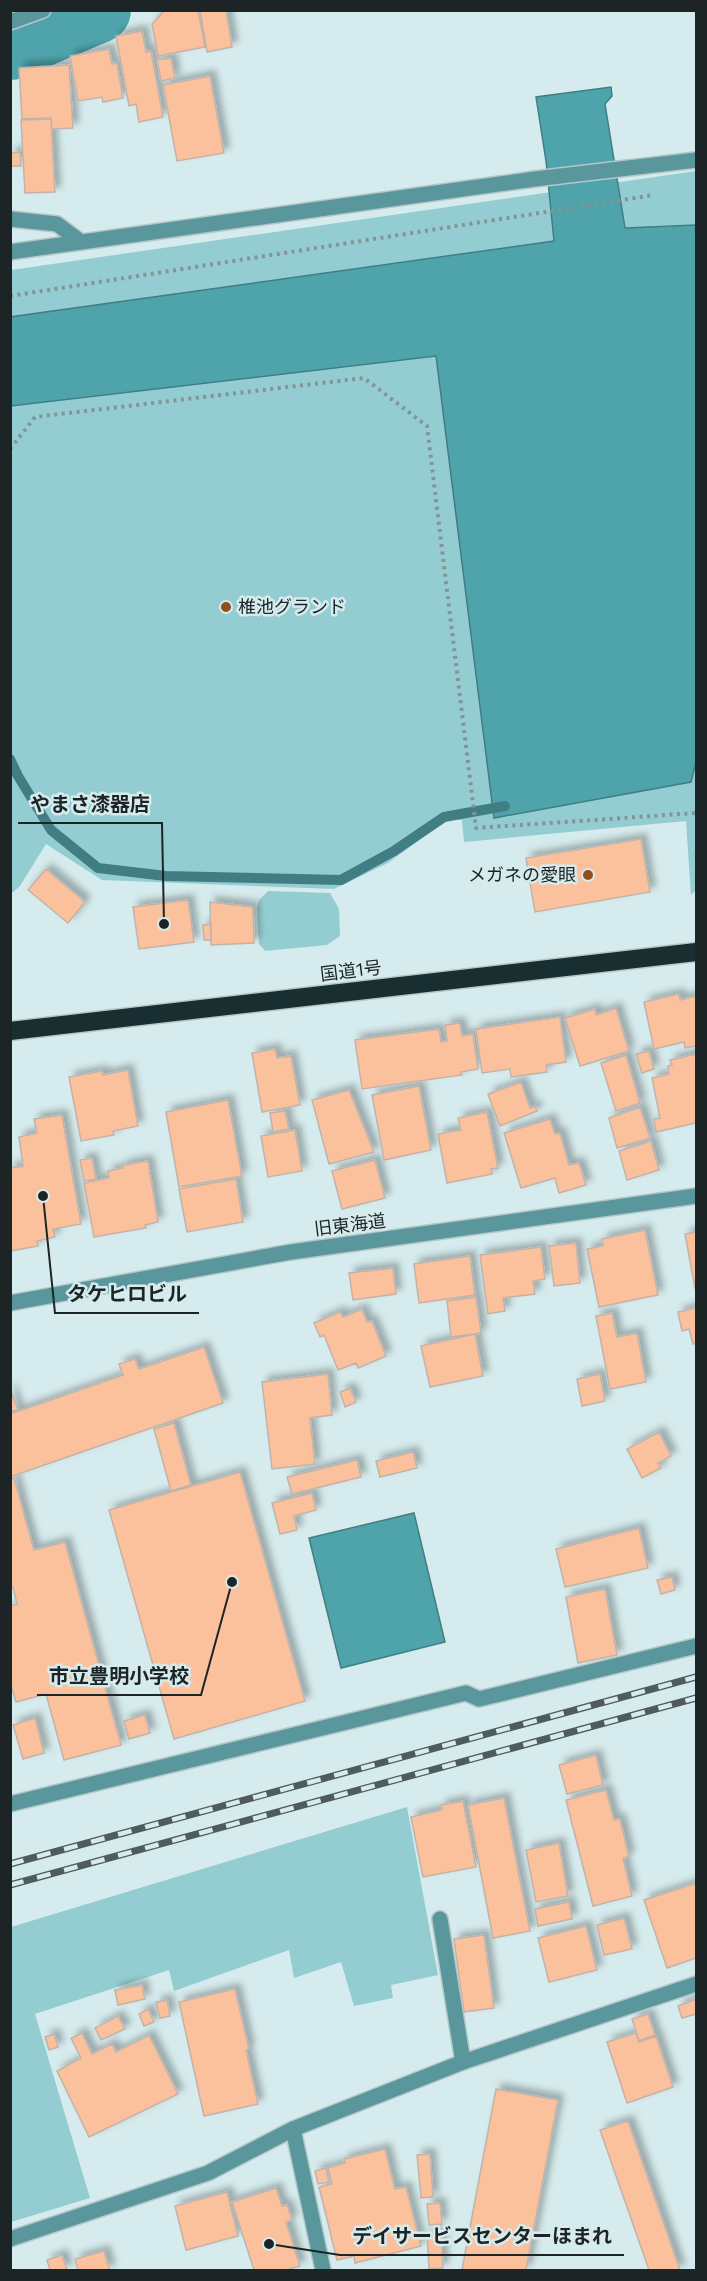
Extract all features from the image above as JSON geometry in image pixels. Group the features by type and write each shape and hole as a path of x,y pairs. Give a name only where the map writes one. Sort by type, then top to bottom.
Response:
{"highway":[{"name":"国道1号","path":"10,1031 696,952"}],"street":[{"path":"10,22 43,10"},
{"path":"10,252 696,160"},
{"path":"10,219 57,224 81,242"},
{"name":"旧東海道","path":"10,1302 291,1252 696,1196"},
{"path":"10,1804 466,1693 479,1699 696,1646"},
{"path":"440,1918 463,2062"},
{"path":"10,2239 208,2174 293,2129 463,2062 696,1984"},
{"path":"293,2129 323,2271"}],"path":[{"path":"10,296 645,196"},
{"path":"10,449 35,417 364,378 428,426 477,828 696,813"}],"shaded area":[{"path":"611,87 612,96 605,104 625,228 696,225 696,762 691,782 494,818 436,356 11,406 10,317 554,241 546,161 536,97"},
{"path":"696,171 696,890 691,895 686,821 464,842 462,820 448,819 388,863 334,889 102,880 46,844 20,886 11,894 11,270"},
{"path":"268,891 330,893 339,909 340,936 327,945 265,951 259,944 257,909 259,900"},
{"path":"414,1513 445,1642 341,1668 309,1538"},
{"path":"407,1807 438,1975 391,1985 393,1998 354,2006 341,1962 294,1978 289,1950 174,1991 169,1970 35,2014 90,2198 11,2222 11,1927"}],"building":[{"path":"165,10 198,10 205,47 158,56 152,24"},
{"path":"200,10 226,10 232,47 207,52"},
{"path":"142,31 146,52 151,51 163,117 139,122 136,104 129,106 116,36"},
{"path":"109,49 112,64 117,63 123,98 103,102 102,97 78,101 70,56"},
{"path":"171,58 175,78 161,81 157,60"},
{"path":"69,65 73,128 52,129 51,118 22,119 19,68"},
{"path":"210,76 224,153 177,161 163,85"},
{"path":"51,119 55,192 25,193 21,120"},
{"path":"20,152 21,166 11,166 11,153"},
{"name":"メガネの愛眼","path":"641,839 650,892 535,912 526,858"},
{"path":"46,869 85,902 68,923 28,890"},
{"path":"188,900 194,942 139,949 133,907"},
{"path":"210,902 253,907 254,943 211,945"},
{"path":"211,924 211,940 204,940 203,925"},
{"path":"679,994 680,1000 696,996 696,1046 685,1048 684,1042 654,1049 644,1002"},
{"path":"616,1008 629,1051 580,1066 565,1018 595,1009 596,1015"},
{"path":"560,1017 566,1062 546,1065 547,1072 511,1077 510,1069 482,1073 476,1029"},
{"path":"460,1023 462,1036 473,1034 478,1069 461,1072 462,1075 362,1089 355,1040 439,1029 441,1042 447,1041 445,1025"},
{"path":"275,1049 277,1058 291,1056 300,1105 262,1112 252,1053"},
{"path":"649,1051 654,1069 642,1073 636,1054"},
{"path":"696,1054 696,1123 656,1132 654,1119 660,1118 652,1078 669,1074 668,1066 672,1065 670,1060"},
{"path":"626,1055 640,1103 616,1111 601,1063"},
{"path":"128,1070 138,1126 113,1131 114,1135 81,1141 69,1077 102,1071 103,1075"},
{"path":"521,1082 530,1108 535,1106 537,1111 500,1126 488,1094"},
{"path":"419,1086 431,1150 384,1160 372,1095"},
{"path":"349,1090 374,1152 329,1164 312,1100"},
{"path":"228,1100 242,1176 179,1187 166,1112"},
{"path":"640,1107 650,1138 617,1148 609,1118"},
{"path":"285,1111 289,1129 273,1132 270,1113"},
{"path":"487,1112 498,1168 491,1169 492,1174 447,1183 438,1134 461,1130 458,1118"},
{"path":"62,1115 81,1224 53,1229 55,1237 37,1241 38,1246 10,1251 10,1168 23,1166 19,1137 37,1133 34,1119"},
{"path":"550,1119 555,1134 560,1133 569,1165 579,1163 586,1185 559,1193 555,1178 521,1188 504,1133"},
{"path":"295,1130 302,1171 268,1177 261,1136"},
{"path":"651,1141 659,1170 627,1180 619,1151"},
{"path":"92,1158 96,1179 84,1181 80,1160"},
{"path":"375,1160 385,1198 342,1209 332,1171"},
{"path":"148,1161 158,1222 145,1225 146,1228 94,1237 84,1183 109,1178 108,1171 123,1168 123,1165"},
{"path":"236,1179 243,1222 187,1232 179,1189"},
{"path":"645,1230 658,1295 599,1307 587,1249 603,1246 602,1239"},
{"path":"696,1232 696,1287 695,1288 685,1234"},
{"path":"576,1243 580,1283 554,1286 549,1246"},
{"path":"541,1247 545,1279 533,1281 535,1294 503,1298 505,1311 488,1314 480,1255"},
{"path":"470,1256 475,1295 419,1303 414,1264"},
{"path":"393,1268 396,1294 353,1300 349,1273"},
{"path":"476,1297 481,1333 451,1337 447,1301"},
{"path":"696,1308 696,1343 693,1344 689,1329 682,1331 678,1312"},
{"path":"362,1309 367,1322 372,1321 386,1356 358,1368 356,1363 338,1370 324,1335 320,1337 314,1323 340,1312 343,1317"},
{"path":"612,1313 617,1337 637,1333 646,1382 610,1389 596,1316"},
{"path":"475,1334 483,1376 430,1387 421,1346"},
{"path":"204,1347 223,1403 10,1477 10,1414 123,1375 119,1364 135,1359 139,1369"},
{"path":"328,1374 332,1415 310,1418 315,1464 272,1469 262,1382"},
{"path":"600,1374 605,1401 582,1406 577,1379"},
{"path":"10,1388 18,1410 10,1412"},
{"path":"350,1388 356,1402 345,1407 340,1392"},
{"path":"174,1423 191,1485 171,1491 154,1429"},
{"path":"659,1432 671,1456 658,1463 661,1468 642,1478 627,1449"},
{"path":"413,1452 417,1468 380,1477 376,1461"},
{"path":"357,1460 361,1477 292,1494 287,1477"},
{"path":"240,1472 305,1701 174,1739 109,1510"},
{"path":"14,1478 34,1550 65,1542 121,1745 64,1760 46,1694 16,1702 10,1682 10,1606 17,1604 13,1587 10,1588 10,1479"},
{"path":"312,1493 316,1510 294,1516 297,1530 280,1534 272,1503"},
{"path":"639,1528 648,1568 565,1587 556,1549"},
{"path":"672,1577 675,1590 661,1594 657,1580"},
{"path":"605,1589 617,1655 578,1663 566,1597"},
{"path":"145,1715 150,1733 129,1739 124,1721"},
{"path":"35,1718 44,1753 23,1759 13,1725"},
{"path":"596,1755 603,1785 567,1794 559,1765"},
{"path":"606,1790 614,1820 620,1819 629,1857 623,1858 632,1896 593,1906 566,1800"},
{"path":"504,1798 530,1931 493,1938 468,1805"},
{"path":"463,1801 476,1867 423,1877 411,1817 442,1810 441,1805"},
{"path":"559,1843 568,1896 536,1902 526,1850"},
{"path":"696,1883 696,1958 667,1968 644,1900"},
{"path":"569,1902 572,1919 538,1926 535,1909"},
{"path":"624,1918 632,1949 604,1955 597,1925"},
{"path":"586,1926 597,1970 549,1982 538,1938"},
{"path":"484,1935 494,2008 464,2012 454,1939"},
{"path":"142,1985 145,1999 118,2005 115,1990"},
{"path":"235,1989 249,2049 246,2050 258,2104 204,2116 179,2002"},
{"path":"696,1999 696,2014 682,2018 678,2006"},
{"path":"167,2000 170,2016 160,2018 156,2002"},
{"path":"148,2009 154,2022 144,2026 139,2014"},
{"path":"648,2014 655,2035 639,2041 632,2019"},
{"path":"118,2016 125,2029 101,2040 95,2028"},
{"path":"82,2033 92,2054 112,2044 116,2052 149,2035 178,2094 89,2137 57,2071 81,2058 71,2038"},
{"path":"636,2033 639,2042 656,2036 673,2087 627,2103 607,2042"},
{"path":"54,2034 58,2047 49,2050 45,2037"},
{"path":"496,2089 558,2100 526,2270 462,2270"},
{"path":"628,2121 680,2270 649,2270 600,2130"},
{"path":"385,2149 395,2189 406,2187 421,2246 355,2263 354,2256 337,2260 319,2187 332,2184 328,2168 345,2163 344,2159"},
{"path":"430,2154 433,2197 421,2198 417,2155"},
{"path":"326,2168 329,2182 318,2184 315,2171"},
{"path":"276,2188 282,2206 287,2205 292,2220 286,2222 300,2266 286,2270 254,2270 232,2202"},
{"path":"227,2192 238,2236 186,2250 175,2206"},
{"path":"440,2203 442,2224 429,2225 427,2204"},
{"path":"441,2232 443,2268 429,2269 427,2233"},
{"path":"104,2251 110,2270 78,2270 75,2259"},
{"path":"62,2255 67,2270 50,2270 47,2260"}],"waterway":[{"path":"10,47 98,10"},
{"path":"10,759 51,830 98,868 166,876 341,880 394,851 444,817 505,806"}],"railway":[{"path":"10,1864 696,1677"},
{"path":"10,1885 696,1698"}],"place":[{"name":"椎池グランド","path":"226,607"},
{"name":"メガネの愛眼","path":"588,875"},
{"name":"やまさ漆器店","path":"164,924"},
{"name":"タケヒロビル","path":"43,1196"},
{"name":"市立豊明小学校","path":"232,1582"},
{"name":"デイサービスセンターほまれ","path":"269,2244"}]}
